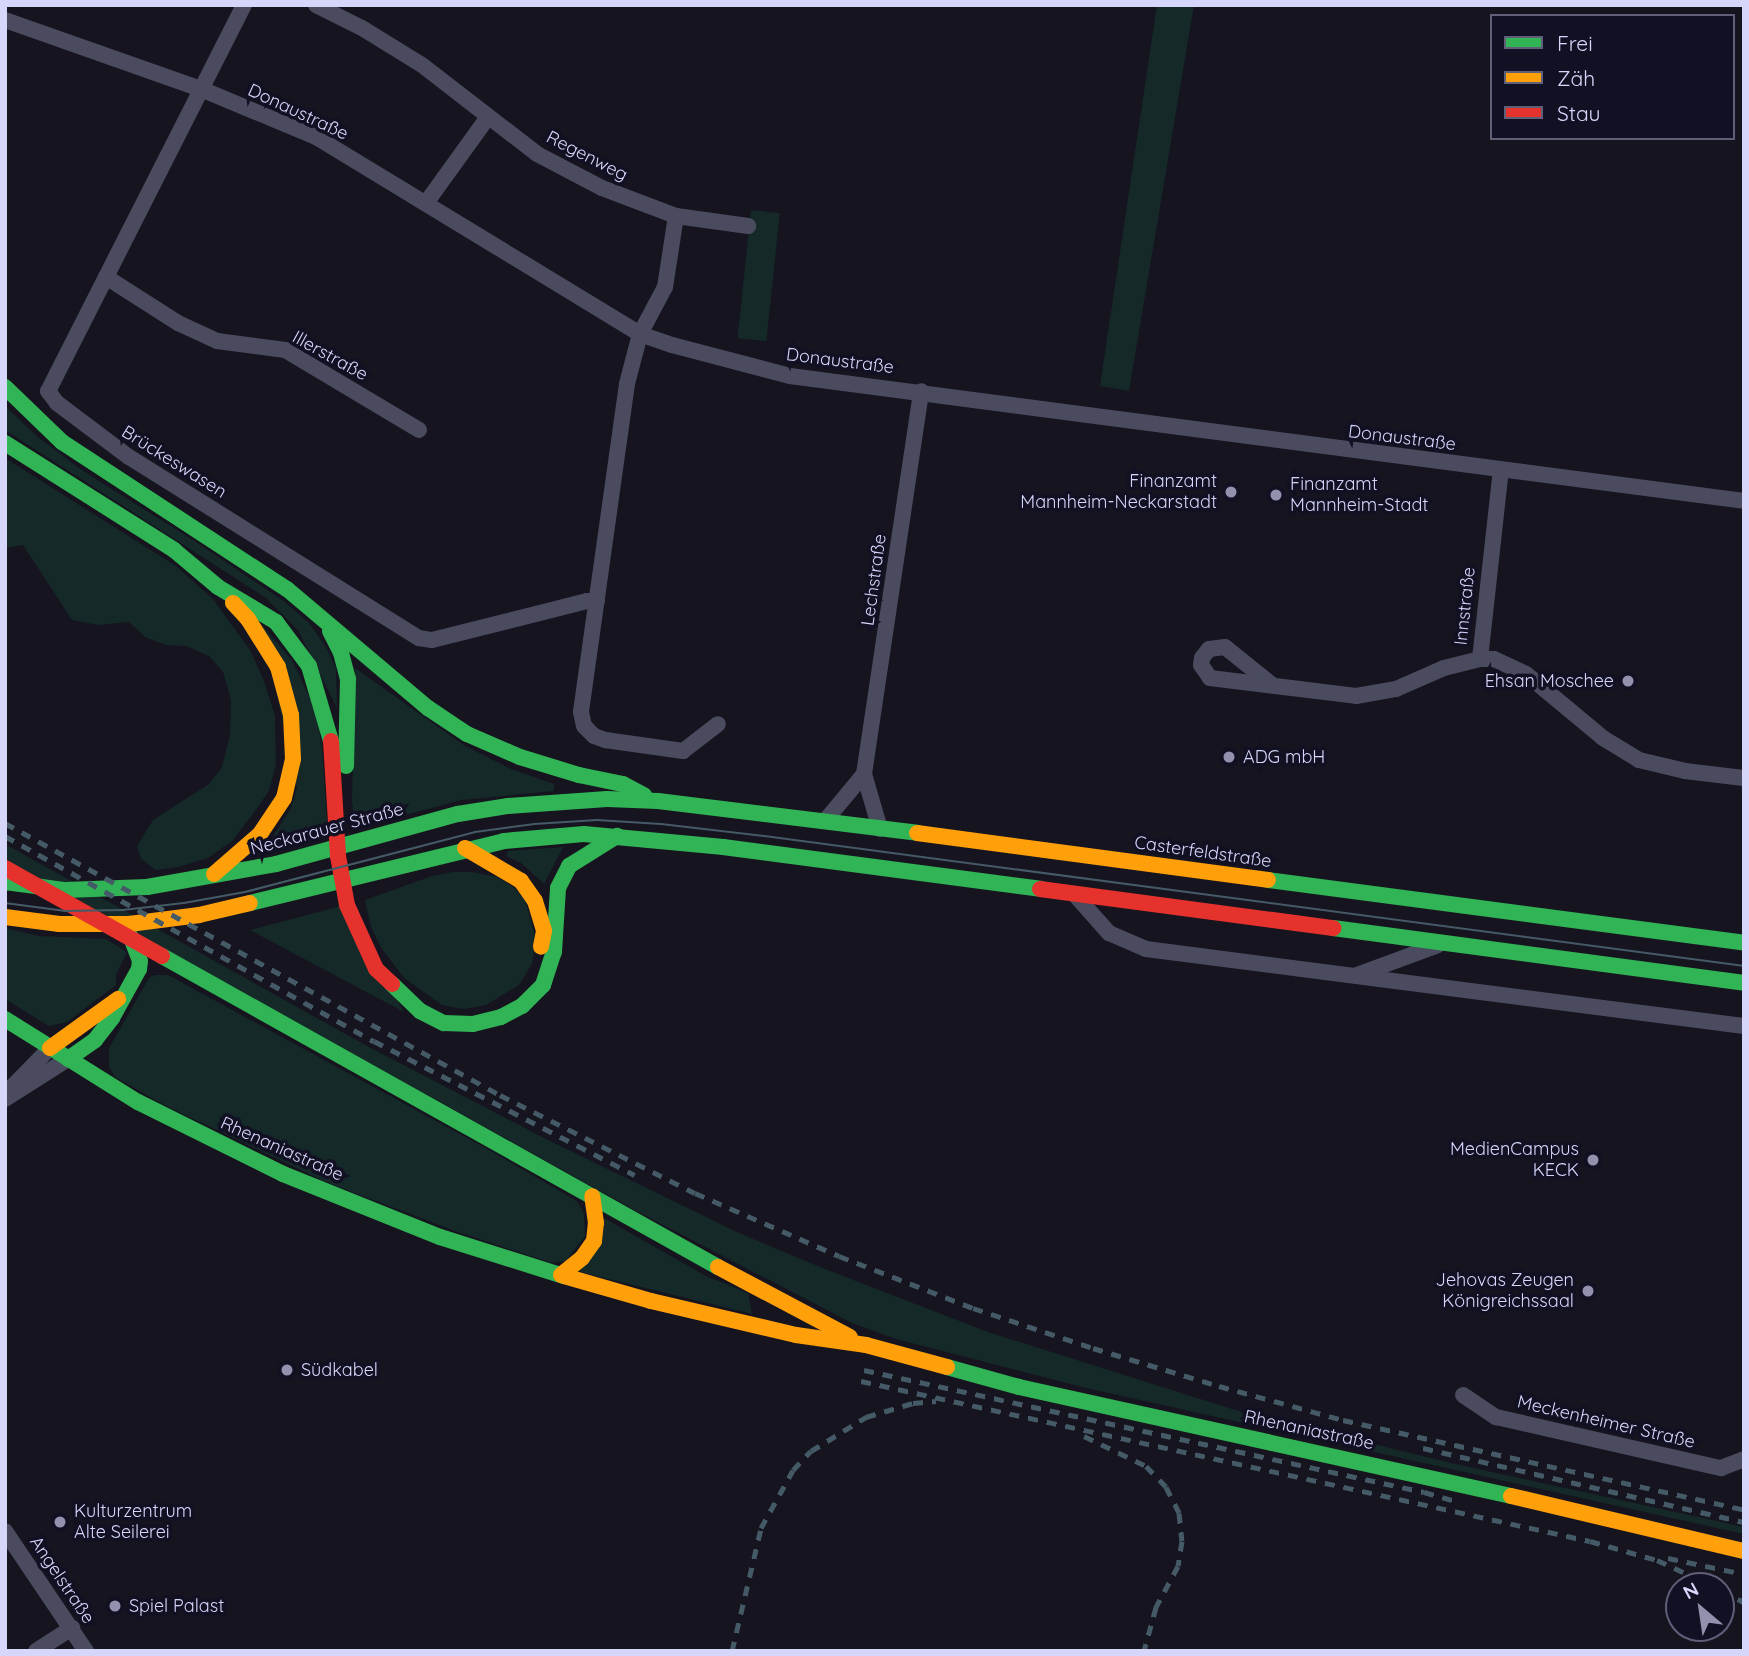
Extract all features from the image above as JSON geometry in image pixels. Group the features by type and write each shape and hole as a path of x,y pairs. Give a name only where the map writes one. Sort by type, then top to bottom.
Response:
{"main road":[{"path":"5,387 62,442 250,563 428,708 467,734 520,757 579,775 623,784 658,801"},
{"path":"5,443 174,550 218,587 248,619 278,667 291,715 293,759 284,798 260,834 236,858 200,879"},
{"path":"218,587 276,622 309,666 323,705 332,745 338,856 347,905 359,938 376,969 420,1011 444,1023 473,1024 501,1017 522,1006 543,985 554,952 558,888 569,866 582,855 618,836"},
{"path":"324,621 341,653 348,679 348,853 357,905 366,932 397,976 419,997 439,1009 464,1014 487,1010 527,987 539,961 544,931 535,901 521,881 465,849"},
{"name":"Neckarauer Straße","path":"5,882 65,890 107,890 200,879 327,850 458,814 508,806 594,800 658,801"},
{"name":"Casterfeldstraße","path":"658,801 1744,943"},
{"path":"5,917 60,924 129,924 242,907 465,849 539,836 618,836 711,845 1076,896 1744,983"},
{"name":"Rhenaniastraße","path":"5,868 592,1196 866,1345"},
{"path":"68,1059 95,1040 113,1018 139,969 140,961 131,937"},
{"path":"139,969 173,962"},
{"path":"50,1048 123,996"},
{"name":"Rhenaniastraße","path":"5,1019 138,1102 283,1174 440,1237 561,1275 651,1301 796,1335 866,1345 1019,1387 1363,1462 1744,1551"},
{"path":"561,1275 582,1258 594,1241 596,1223 592,1196"},
{"path":"796,1335 805,1313"}],"street":[{"name":"Brückeswasen","path":"244,5 48,391 57,403 129,457 419,638 432,640 587,601 597,601"},
{"name":"Regenweg","path":"316,5 362,28 422,65 537,153 602,188 676,216 748,226"},
{"name":"Donaustraße","path":"5,20 201,89 316,137 640,334 790,376 921,391 1137,423 1744,501"},
{"path":"426,203 488,117"},
{"path":"676,216 665,287 640,334 627,384 581,712 584,726 594,736 682,751 719,724"},
{"name":"Illerstraße","path":"106,278 178,323 217,341 285,350 419,430"},
{"name":"Lechstraße","path":"880,829 864,774 921,391"},
{"name":"Innstraße","path":"1501,470 1479,659 1507,663 1526,674 1603,738 1639,760 1685,771 1744,778"},
{"path":"1271,684 1325,694 1375,695 1444,668 1479,659"},
{"path":"825,821 864,774"},
{"path":"1076,896 1109,933 1146,949 1744,1026"},
{"path":"1355,976 1444,943"},
{"path":"5,1094 50,1048"},
{"path":"5,1100 68,1059"},
{"name":"Meckenheimer Straße","path":"1463,1395 1496,1417 1721,1468 1744,1459"},
{"name":"Angelstraße","path":"5,1531 86,1651"},
{"path":"36,1651 72,1628"}],"green space":[{"path":"1157,5 1194,5 1129,391 1100,386"},
{"path":"751,210 780,213 766,341 738,338"},
{"path":"5,406 38,437 83,471 193,540 285,602 309,623 326,647 336,668 337,708 298,630 266,598 5,430"},
{"path":"5,458 176,566 213,599 250,650 264,681 275,716 276,764 269,791 252,815 232,841 208,858 156,870 141,859 137,846 153,820 209,784 222,767 230,735 231,700 223,672 209,656 186,646 166,645 145,637 129,622 98,625 72,620 23,545 5,548"},
{"path":"262,625 292,660 316,711 322,747 328,837 255,856 272,838 291,808 297,788"},
{"path":"355,668 465,746 511,769 554,784 554,791 462,800 355,828 352,801"},
{"path":"5,844 367,1046 544,1138 739,1233 825,1269 988,1332 1235,1410 1451,1463 1744,1527 1744,1534 1086,1388 896,1339 852,1323 638,1212 5,860"},
{"path":"563,847 544,884 521,863 506,856 508,851"},
{"path":"472,872 497,877 515,888 526,902 536,941 532,964 519,985 486,1005 464,1009 442,1005 404,978 382,949 371,927 365,900 432,876"},
{"path":"341,906 404,1012 250,930"},
{"path":"5,928 39,936 106,939 127,952 116,975 116,985 67,1022 49,1026 5,999"},
{"path":"168,975 491,1151 577,1201 584,1214 585,1236 566,1261 552,1263 455,1231 326,1182 164,1105 115,1077 109,1067 109,1048 149,978"},
{"path":"602,1217 706,1276 748,1293 752,1314 580,1272"}],"tram line":[{"path":"5,903 65,911 123,910 184,903 245,892 475,832 534,824 597,820 661,824 772,837 1744,966"}],"railway":[{"path":"5,823 500,1095 695,1193 839,1256 973,1308 1219,1386 1343,1420 1744,1510"},
{"path":"5,836 374,1041 635,1175"},
{"path":"864,1370 1424,1492 1459,1502"},
{"path":"861,1381 1590,1541 1657,1560 1683,1572"},
{"path":"732,1651 761,1528 793,1470 811,1451 866,1417 913,1403 936,1401"},
{"path":"1084,1436 1146,1466 1166,1487 1179,1513 1182,1541 1178,1566 1156,1607 1144,1651"},
{"path":"1423,1448 1744,1522"},
{"path":"1668,1558 1744,1574"},
{"path":"1735,1597 1744,1602"}],"traffic: fast":[{"path":"5,387 62,442 287,589 428,708 467,734 520,757 579,775 623,784 644,795"},
{"path":"5,443 174,550 218,587 276,622 309,666 331,741"},
{"path":"330,631 341,653 348,679 346,766"},
{"path":"5,882 65,890 147,887 276,864 458,814 508,806 607,799 658,801 917,833"},
{"path":"250,903 504,841 584,834 723,847 1040,889"},
{"path":"392,984 420,1011 444,1023 473,1024 501,1017 522,1006 543,985 554,952 558,888 569,866 617,836"},
{"path":"1268,880 1744,943"},
{"path":"1333,928 1744,983"},
{"path":"68,1059 95,1040 112,1018 139,969 140,961 131,937"},
{"path":"162,956 718,1267"},
{"path":"5,1019 138,1102 283,1174 440,1237 564,1276"},
{"path":"947,1367 1019,1387 1511,1496"}],"traffic: slow":[{"path":"214,874 260,834 284,798 293,759 291,715 278,667 248,619 233,603"},
{"path":"917,833 1268,880"},
{"path":"465,848 521,881 535,901 544,931 541,947"},
{"path":"5,917 60,924 129,924 199,915 250,903"},
{"path":"50,1048 118,999"},
{"path":"561,1275 582,1258 594,1241 596,1223 592,1196"},
{"path":"718,1267 850,1337"},
{"path":"564,1276 651,1301 796,1335 866,1345 947,1367"},
{"path":"1511,1496 1744,1551"}],"traffic: jam":[{"path":"331,741 338,856 347,905 376,969 392,984"},
{"path":"5,868 162,956"},
{"path":"1040,889 1333,928"}],"place":[{"name":"Finanzamt Mannheim-Neckarstadt","path":"1231,492"},
{"name":"Finanzamt Mannheim-Stadt","path":"1276,495"},
{"name":"Ehsan Moschee","path":"1628,681"},
{"name":"ADG mbH","path":"1229,757"},
{"name":"MedienCampus KECK","path":"1593,1160"},
{"name":"Jehovas Zeugen Königreichssaal","path":"1588,1291"},
{"name":"Südkabel","path":"287,1370"},
{"name":"Kulturzentrum Alte Seilerei","path":"60,1522"},
{"name":"Spiel Palast","path":"115,1606"}]}
